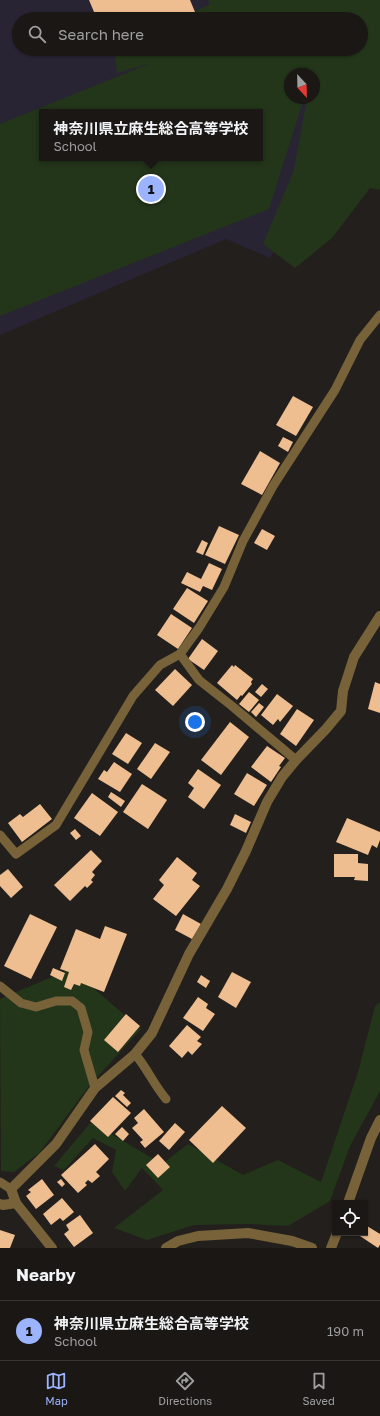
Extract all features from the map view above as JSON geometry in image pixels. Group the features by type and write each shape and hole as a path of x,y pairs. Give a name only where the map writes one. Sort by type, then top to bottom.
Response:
{"street":[{"path":"52,1248 16,1203 11,1189 56,1144 95,1088 135,1054 152,1032 189,954 227,889 246,851 267,802 282,777 296,760 326,730 341,711 343,691 354,657 380,616"},
{"path":"349,1200 371,1138 380,1120"},
{"path":"0,1204 16,1203"},
{"path":"166,1248 178,1241 198,1236 248,1233 292,1240 312,1248"},
{"path":"331,1248 335,1236"}],"lane":[{"path":"1,839 16,854 56,825 133,696 160,665 180,654 199,628 224,587 247,534 273,486 335,390 360,340 380,315"},
{"path":"180,654 199,680 296,760"},
{"path":"0,986 21,1003 36,1007 56,1001 72,1001 81,1008 88,1032 84,1050 95,1088"},
{"path":"135,1054 146,1068 155,1086 166,1099"},
{"path":"0,1182 11,1189"}],"shaded area":[{"path":"0,0 222,0 226,12 12,12 12,56 336,56 294,220 270,258 226,239 0,335"}],"green space":[{"path":"208,0 380,0 380,190 370,188 332,238 295,268 263,244 294,170 306,104 320,104 320,68 284,68 284,104 302,104 269,209 0,316 0,124 151,63 117,73 115,56 368,56 368,12 193,12 210,4"},
{"path":"71,969 141,1029 89,1086 40,1152 14,1172 1,1171 0,999"},
{"path":"380,1002 380,1091 350,1146 330,1201 288,1226 250,1224 194,1225 147,1240 114,1228 163,1190 142,1168 125,1191 112,1172 116,1150 93,1138 64,1170 54,1166 91,1122 162,1164 188,1144 243,1175 278,1160 321,1182 358,1072 375,1006"}],"building":[{"path":"89,0 190,0 195,12 94,12"},
{"path":"293,396 313,407 296,436 276,425"},
{"path":"283,437 293,442 288,452 278,446"},
{"path":"260,451 280,463 262,495 241,484"},
{"path":"219,526 239,535 225,564 205,555"},
{"path":"262,529 275,536 267,550 254,543"},
{"path":"202,540 208,543 203,555 196,552"},
{"path":"209,563 222,569 212,590 203,586 200,592 181,583 187,572 201,579"},
{"path":"187,588 208,601 194,623 173,609"},
{"path":"171,614 192,628 178,649 157,635"},
{"path":"202,639 218,651 204,670 188,659"},
{"path":"232,665 234,667 235,665 253,679 251,682 252,684 237,700 217,683"},
{"path":"175,669 192,685 173,706 155,690"},
{"path":"375,682 380,684 380,713 368,709"},
{"path":"262,684 268,689 261,697 255,692"},
{"path":"249,692 259,700 249,712 239,704"},
{"path":"277,694 293,706 280,722 278,719 273,725 261,715"},
{"path":"259,703 264,707 256,717 251,712"},
{"path":"297,709 314,720 296,746 280,734"},
{"path":"230,722 249,737 221,775 201,760"},
{"path":"126,733 142,743 128,764 112,754"},
{"path":"155,743 170,752 151,779 137,769"},
{"path":"267,746 285,758 271,782 251,767"},
{"path":"114,762 132,774 120,792 98,779 104,770 107,772"},
{"path":"198,769 221,785 204,809 188,797 194,788 188,783"},
{"path":"247,773 267,785 254,806 234,794"},
{"path":"142,784 167,800 148,829 123,812"},
{"path":"111,792 125,801 121,807 108,797"},
{"path":"92,793 118,812 100,836 74,818"},
{"path":"40,804 52,819 22,842 8,823 20,814 23,817"},
{"path":"235,814 251,822 246,833 230,825"},
{"path":"347,818 380,832 380,840 377,848 372,845 368,855 336,842"},
{"path":"75,829 81,836 76,840 70,833"},
{"path":"91,850 102,861 92,872 95,875 91,880 93,882 87,888 85,886 70,901 54,885"},
{"path":"334,854 358,854 358,863 368,864 368,881 354,880 355,877 334,877"},
{"path":"177,857 197,873 192,880 200,886 176,916 153,899 164,885 159,880"},
{"path":"8,869 23,887 11,898 0,886 0,875"},
{"path":"30,914 57,927 31,979 4,966"},
{"path":"183,914 201,924 192,939 175,930"},
{"path":"105,926 127,934 104,992 81,983 80,986 74,984 71,990 64,987 69,972 60,969 76,929 100,939"},
{"path":"53,968 65,973 62,981 50,975"},
{"path":"232,972 251,982 236,1008 218,997"},
{"path":"201,975 210,981 206,988 197,982"},
{"path":"198,997 208,1004 206,1008 215,1014 203,1031 183,1018"},
{"path":"126,1014 140,1026 118,1052 104,1040"},
{"path":"187,1025 201,1037 197,1041 202,1044 192,1055 188,1051 182,1058 169,1046"},
{"path":"121,1090 125,1093 123,1095 131,1103 127,1107 115,1096"},
{"path":"113,1097 131,1113 108,1137 90,1121"},
{"path":"222,1106 246,1128 213,1163 189,1140"},
{"path":"144,1109 164,1132 145,1148 140,1142 143,1140 132,1128 138,1123 134,1118"},
{"path":"175,1123 185,1132 169,1150 159,1141"},
{"path":"122,1127 129,1134 123,1141 115,1134"},
{"path":"95,1144 109,1159 96,1172 100,1176 92,1183 88,1180 85,1183 87,1185 78,1193 61,1175"},
{"path":"158,1154 170,1167 158,1178 146,1165"},
{"path":"42,1179 54,1195 36,1209 26,1196 31,1192 28,1190"},
{"path":"61,1179 65,1184 62,1187 57,1182"},
{"path":"62,1198 74,1212 63,1221 60,1218 51,1225 43,1214"},
{"path":"80,1215 93,1233 74,1247 64,1234 69,1230 66,1225"},
{"path":"368,1227 380,1234 380,1245 378,1248 360,1236 368,1236"},
{"path":"0,1230 15,1235 10,1248 0,1248"}],"place":[{"name":"神奈川県立麻生総合高等学校","path":"151,189"}]}
